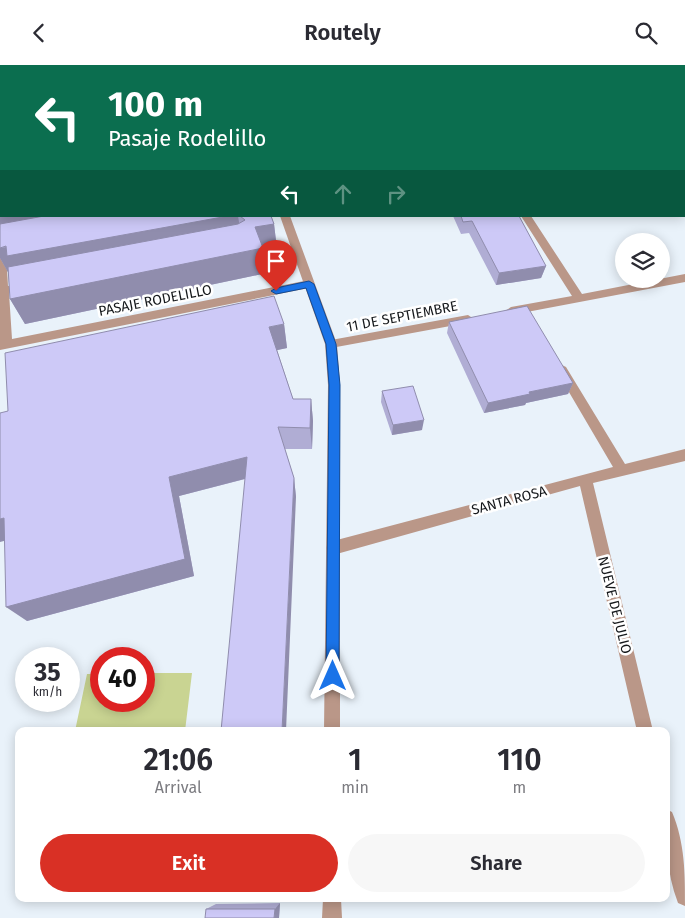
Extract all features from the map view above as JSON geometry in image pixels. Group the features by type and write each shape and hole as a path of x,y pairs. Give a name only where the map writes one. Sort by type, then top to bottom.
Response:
{"street":[{"path":"285,217 331,344 334,385 332,727"},
{"path":"527,217 579,298"},
{"name":"PASAJE RODELILLO","path":"0,235 3,246 3,345 309,284"},
{"path":"496,313 528,312 579,298 685,278"},
{"path":"2,291 42,283"},
{"name":"11 DE SEPTIEMBRE","path":"331,344 476,317"},
{"path":"556,359 622,470"},
{"name":"SANTA ROSA","path":"333,548 585,479 685,455"},
{"name":"NUEVE DE JULIO","path":"585,479 644,727"},
{"path":"670,835 685,896"},
{"path":"332,902 332,918"}],"green space":[{"path":"155,673 192,673 185,727 76,727 87,674 90,674 90,712 155,712"}],"building":[{"path":"38,217 222,217 7,256 6,246 0,248 0,224"},
{"path":"241,217 271,217 274,224 255,227 263,248 10,299 8,267 238,224 245,220"},
{"path":"461,217 520,217 546,266 499,273 472,221 463,222"},
{"path":"274,296 284,324 269,327 293,399 311,399 310,428 278,427 294,478 282,727 221,727 247,457 169,477 185,559 6,607 4,518 0,519 0,413 8,411 5,353"},
{"path":"527,306 573,383 488,403 449,322"},
{"path":"413,386 424,420 393,425 382,391"},
{"path":"206,909 275,909 274,918 205,918"}],"route":[{"path":"276,291 309,284 331,344 334,385 333,676"}]}
